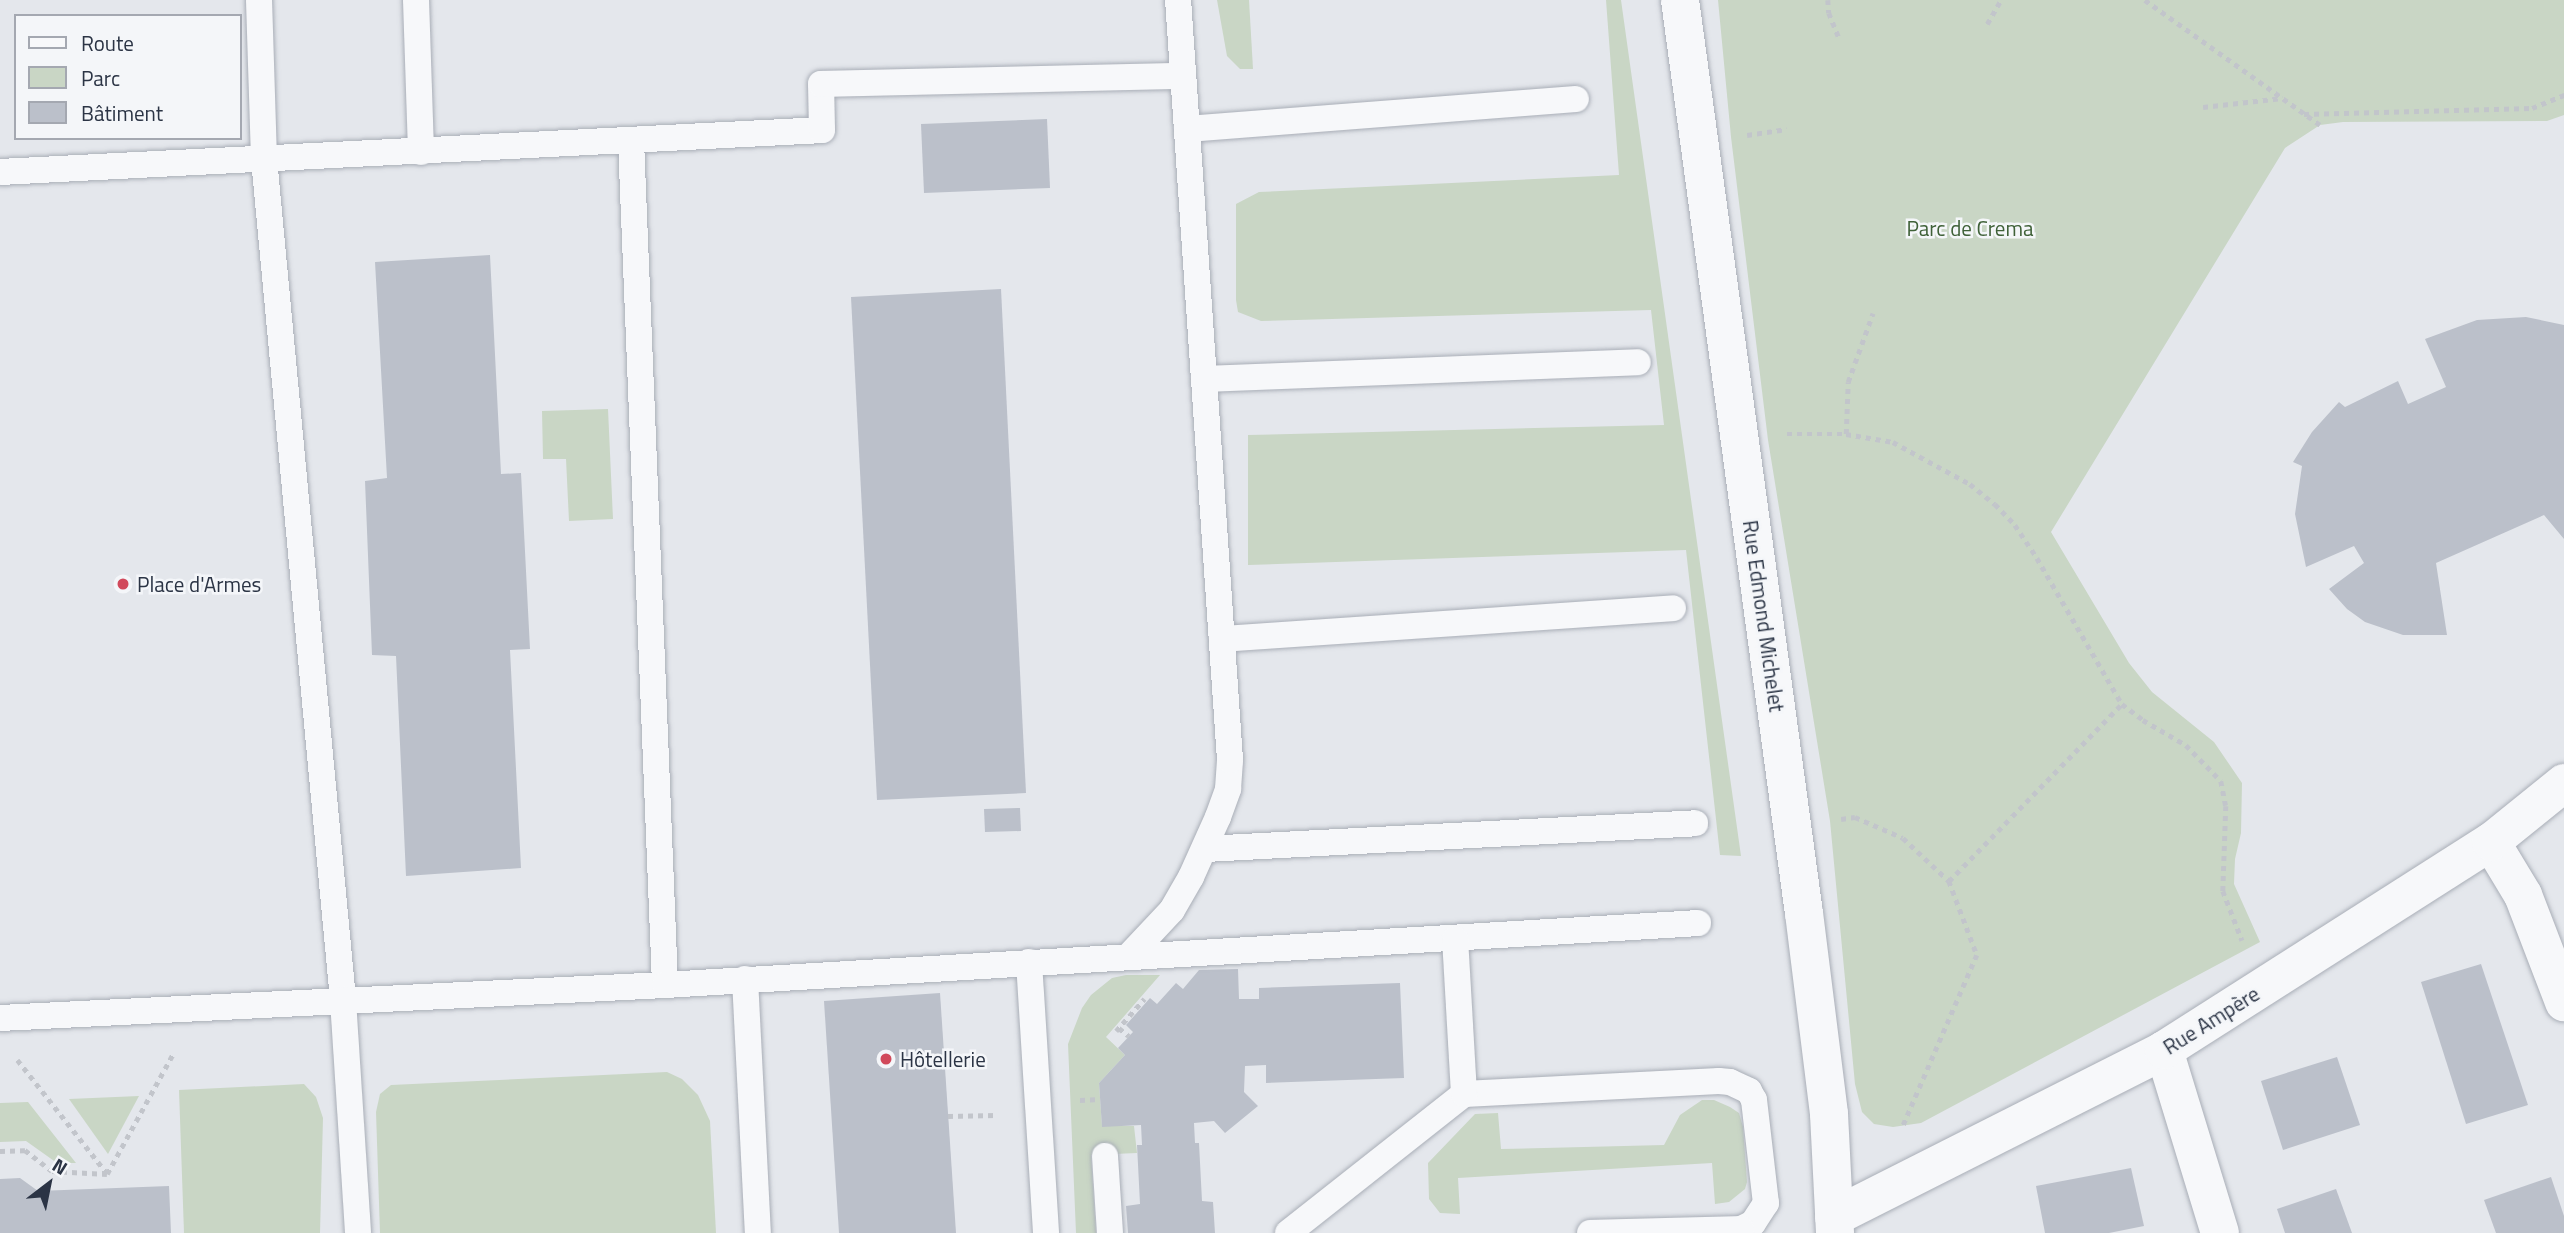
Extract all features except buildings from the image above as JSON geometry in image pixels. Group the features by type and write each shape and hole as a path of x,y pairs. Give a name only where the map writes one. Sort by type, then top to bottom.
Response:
{"street":[{"name":"Rue Edmond Michelet","path":"1680,0 1804,914 1829,1114 1835,1225"},
{"name":"Rue Ampère","path":"1835,1225 2164,1050 2491,842 2564,783"},
{"path":"2491,842 2523,895 2564,1002"},
{"path":"2164,1050 2220,1233"}],"lane":[{"path":"259,0 264,159 343,1000 358,1233"},
{"path":"416,0 421,152"},
{"path":"1128,957 1172,910 1205,849 1228,789 1230,760 1178,0"},
{"path":"0,172 821,131 821,84 1183,76"},
{"path":"1187,130 1577,99"},
{"path":"631,141 665,985"},
{"path":"1204,379 1638,362"},
{"path":"1222,639 1673,608"},
{"path":"1205,849 1695,823"},
{"path":"0,1018 665,985 1699,923"},
{"path":"1455,939 1464,1094"},
{"path":"1029,962 1046,1233"},
{"path":"745,979 758,1233"},
{"path":"1288,1233 1464,1094 1718,1081 1749,1091 1754,1100 1766,1203 1753,1223 1726,1231 1590,1233"},
{"path":"1105,1156 1110,1233"}],"path":[{"path":"1828,0 1829,13 1840,40"},
{"path":"1987,24 2001,0"},
{"path":"2145,0 2320,125"},
{"path":"2304,114 2532,108 2564,95"},
{"path":"2203,107 2282,98"},
{"path":"1742,135 1787,129"},
{"path":"1846,434 1848,382 1873,313"},
{"path":"1777,437 1819,432 1893,442 1970,484 2015,525 2122,704 2143,720 2186,745 2221,781 2226,806 2223,891 2237,931 2248,949"},
{"path":"1949,881 2122,704"},
{"path":"1855,817 1903,838 1949,881 1977,956 1899,1137"},
{"path":"107,1174 199,1007"},
{"path":"1119,1028 1129,1036"},
{"path":"8,1049 107,1174"},
{"path":"948,1116 990,1115"},
{"path":"0,1151 24,1150 52,1171 107,1174"}],"green space":[{"path":"1217,0 1249,0 1253,69 1240,69 1227,56"},
{"path":"1606,0 1621,0 1741,856 1720,855 1686,550 1248,565 1248,435 1664,425 1651,310 1261,321 1238,312 1236,300 1236,204 1259,192 1619,175"},
{"name":"Parc de Crema","path":"1718,0 2564,0 2564,115 2547,121 2343,122 2320,125 2285,148 2051,532 2129,663 2152,692 2214,742 2242,783 2241,833 2235,859 2234,884 2260,942 1921,1123 1893,1127 1874,1124 1862,1112 1855,1084 1830,821 1768,440 1731,137"},
{"path":"608,409 613,519 569,521 566,459 543,459 542,411"},
{"path":"1126,975 1160,975 1106,1037 1125,1055 1099,1083 1102,1126 1134,1126 1137,1153 1091,1155 1096,1233 1076,1233 1068,1044 1082,1008 1091,995 1112,978"},
{"path":"667,1072 682,1079 698,1095 710,1121 716,1233 380,1233 376,1112 380,1094 391,1085"},
{"path":"304,1084 316,1097 323,1118 320,1233 184,1233 179,1090"},
{"path":"139,1096 108,1154 69,1099"},
{"path":"1702,1100 1714,1100 1730,1107 1739,1113 1743,1127 1747,1182 1745,1189 1729,1202 1715,1204 1712,1163 1458,1178 1460,1214 1440,1213 1429,1199 1428,1163 1475,1114 1498,1113 1501,1149 1664,1145 1680,1115"},
{"path":"28,1102 76,1163 57,1163 26,1141 0,1142 0,1103"}],"place":[{"name":"Place d'Armes","path":"123,584"},
{"name":"Hôtellerie","path":"886,1059"}]}
